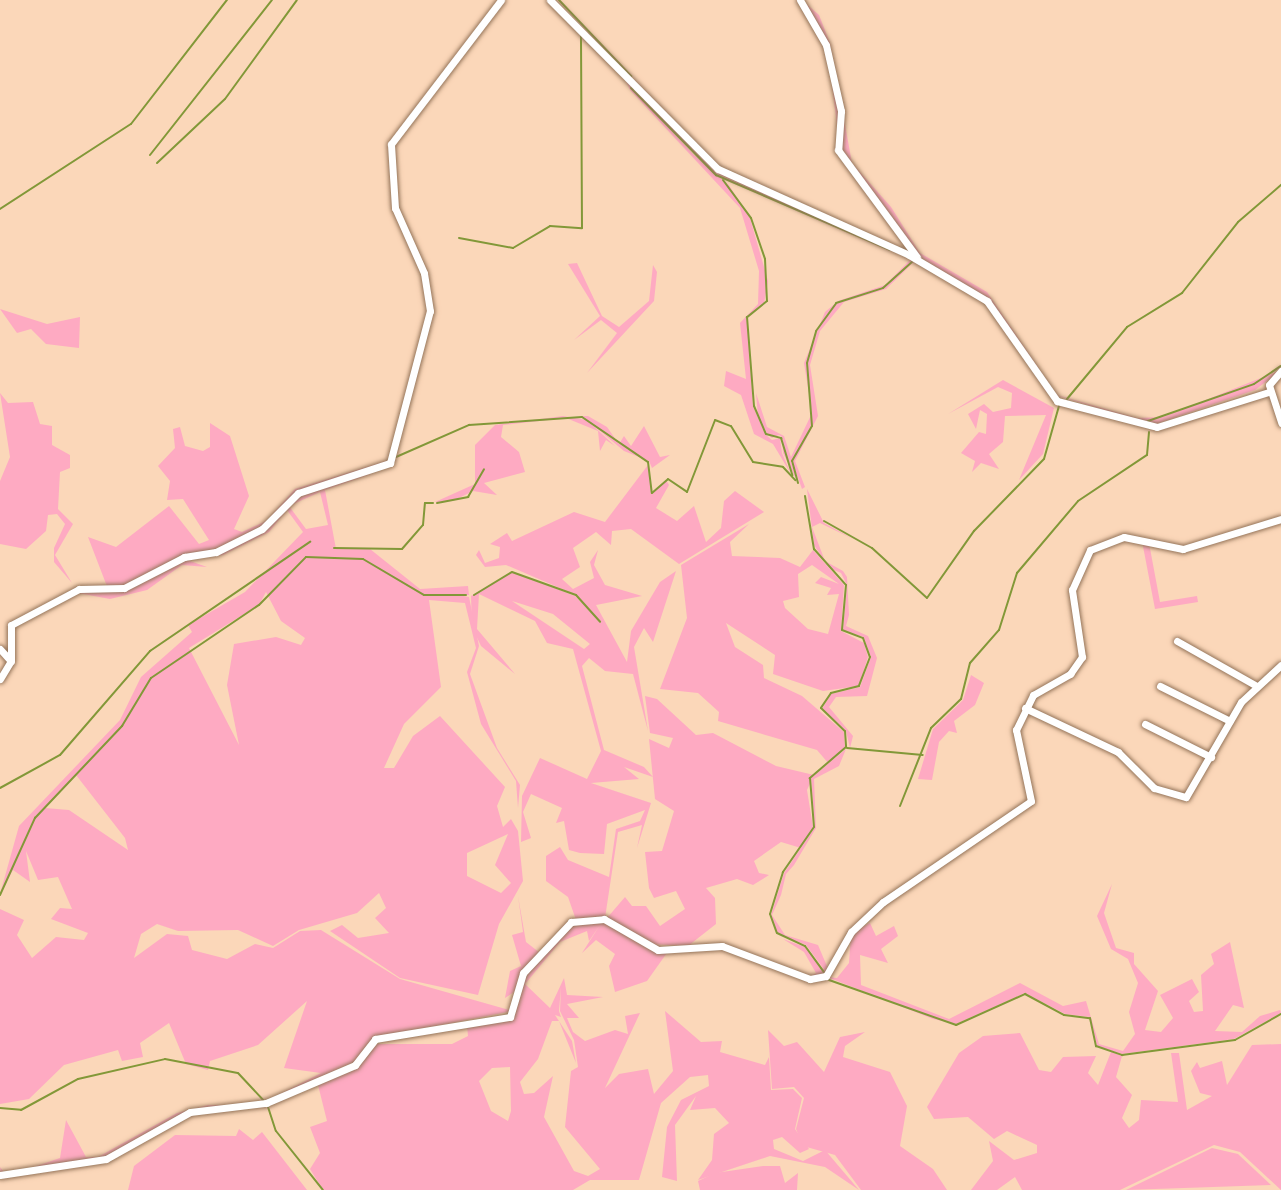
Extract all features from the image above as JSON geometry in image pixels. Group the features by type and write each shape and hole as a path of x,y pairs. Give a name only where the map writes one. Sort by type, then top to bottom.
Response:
{"street":[{"path":"0,679 11,661 7,630 21,619 79,589 124,588 184,557 216,552 262,529 298,493 390,463 430,311 426,279 395,208 391,144 501,0"},
{"path":"550,0 718,169 925,264 992,306 1042,388 1063,403 1157,427 1241,395 1269,392"},
{"path":"800,0 826,45 841,111 843,159 925,264"},
{"path":"1269,392 1281,371"},
{"path":"1269,392 1281,423"},
{"path":"11,1190 2,1177 106,1159 190,1112 266,1103 355,1065 375,1039 510,1017 523,973 571,922 604,919 658,950 722,946 810,979 826,976 851,932 883,902 1028,806 1031,786 1016,747 1025,708 1079,664 1083,639 1072,590 1081,563 1099,543 1133,537 1183,549 1281,519"},
{"path":"1177,641 1255,685"},
{"path":"0,649 11,661"},
{"path":"1025,708 1118,752 1171,795 1191,795 1230,721 1255,685 1281,665"},
{"path":"1160,686 1230,721"},
{"path":"1145,724 1211,757"}],"shaded area":[{"path":"802,0 819,15 830,43 852,163 891,207 920,253 987,292 1057,395 1137,418 1163,417 1281,370 1255,390 1153,425 1046,392 998,311 916,254 840,149 827,45"},
{"path":"625,79 713,167 909,255 915,261 886,289 844,302 820,331 810,365 818,416 795,461 805,487 802,489 794,467 793,461 796,456 791,461 797,481 783,453 782,437 772,438 768,435 758,417 756,393 767,427 784,436 791,457 812,413 804,363 825,312 838,301 885,285 911,259 717,174 631,88 694,155 729,185 750,218 768,281 764,304 747,317 753,406 765,434 772,440 780,438 782,453 791,474 773,444 754,434 741,395 724,386 726,371 746,379 740,323 758,304 759,271 740,208 630,90"},
{"path":"577,263 602,316 619,327 649,301 653,265 657,272 654,301 587,373 617,333 601,320 574,340 600,316 568,264"},
{"path":"0,309 47,324 80,317 79,348 46,344 31,329 17,333"},
{"path":"416,355 389,463 303,491 261,528 224,547 108,589 88,537 116,547 169,506 199,544 209,540 183,499 167,500 170,481 158,466 175,448 173,429 180,427 185,446 203,451 210,447 210,423 230,436 249,496 234,529 242,532 266,521 295,489 389,460"},
{"path":"1003,380 1054,408 1043,454 1019,480 1046,415 1005,416 1003,442 989,454 999,469 981,463 972,472 975,461 961,453 979,432 986,434 987,414 980,410 976,429 968,414 984,404 993,412 1011,408 1012,393 998,387 948,414"},
{"path":"0,393 8,403 33,402 40,424 52,426 52,445 70,455 70,468 60,472 58,509 73,524 55,555 72,583 54,562 54,548 65,524 57,514 48,515 46,531 26,549 0,544 0,481 10,457"},
{"path":"563,416 587,420 615,446 606,440 600,451 598,431 566,418 503,425 501,437 519,452 525,472 484,483 497,495 473,491 453,501 435,502 475,484 475,445 495,425"},
{"path":"582,416 588,416 607,427 619,444 624,436 631,446 644,426 660,457 670,455 652,468 649,461 624,451"},
{"path":"648,465 652,494 666,480 669,485 656,508 677,521 694,506 706,542 721,528 724,501 735,491 764,512 679,564 631,529 612,531 611,545 596,532 573,548 580,567 562,579 573,589 594,578 590,562 598,550 594,565 605,585 642,596 596,605 627,662 631,631 660,582 676,571 653,642 644,628 634,647 648,731 633,674 605,671 589,658 582,666 604,750 644,767 653,777 624,767 639,779 591,783 651,803 637,848 642,825 618,832 605,918 576,920 568,897 546,881 546,856 560,847 568,860 609,877 616,829 640,821 645,810 607,824 604,854 580,853 569,850 564,821 556,823 562,808 531,794 523,812 531,838 521,842 522,796 540,758 587,779 601,751 573,649 547,643 535,621 479,594 477,629 515,674 481,646 472,627 471,596 512,572 575,596 601,622 576,595 506,565 485,567 476,555 479,550 485,563 499,558 500,547 490,544 507,533 512,541 574,512 605,522","holes":["512,601 553,614 590,644 584,649"]},
{"path":"374,473 325,490 336,549 370,549 420,589 468,586 469,595 458,595 469,597 479,646 470,674 497,748 520,785 518,808 516,781 481,724 467,672 476,648 465,603 429,600 441,687 404,724 384,768 394,768 413,736 440,716 505,787 497,806 503,827 511,819 518,831 523,881 499,924 478,995 400,978 330,931 342,925 358,938 389,933 375,918 386,908 379,893 357,913 299,930 273,946 238,930 178,931 157,924 141,934 134,958 167,934 188,936 192,950 227,959 255,944 273,948 300,931 321,930 400,979 513,1011 374,1038 361,1059 266,1101 321,1073 284,1068 307,1001 258,1045 210,1061 208,1070 186,1064 169,1023 140,1043 143,1057 122,1061 118,1050 64,1065 29,1099 0,1104 0,909 24,920 17,935 32,958 56,937 84,940 88,933 51,919 60,908 72,909 58,877 38,880 26,851 30,882 13,870 0,894 19,826 120,720 141,677 192,632 188,625 245,592 303,532 287,510 269,532 223,555 187,560 207,567 182,565 147,590 110,599 78,593 161,574 177,562 251,535 303,492","holes":["320,492 328,525 306,529 289,506","266,592 281,621 305,638 301,645 276,637 234,644 227,685 239,745 189,648 259,605","76,775 125,838 128,850 69,810 45,808","508,834 495,865 511,883 501,893 467,876 467,853"]},
{"path":"807,489 824,523 853,539 820,523 812,527 825,561 843,571 847,577 849,615 846,626 868,636 877,658 867,696 836,697 829,707 853,736 850,748 846,731 822,709 831,694 860,687 871,657 863,637 843,630 847,585 841,573 829,568 814,545"},
{"path":"749,524 730,542 732,556 780,558 800,567 813,550 844,585 841,631 864,643 868,657 859,686 823,691 773,674 775,655 726,623 735,647 763,665 764,678 802,696 844,732 845,747 829,764 817,750 718,721 719,712 698,693 660,689 687,618 681,565","holes":["812,565 839,584 821,577 815,583 831,588 827,595 839,594 828,634 808,629 785,608 783,601 799,597 798,574"]},
{"path":"1142,541 1149,543 1160,602 1197,596 1198,602 1155,609"},
{"path":"971,675 984,683 975,705 954,721 957,733 949,731 939,742 932,780 918,779 933,729 963,700"},
{"path":"645,696 657,699 696,735 713,733 776,766 814,775 807,790 813,827 801,848 781,842 754,861 759,873 769,875 753,885 737,879 706,888 715,898 716,924 688,946 648,944 607,918 625,897 632,906 646,906 660,926 685,909 676,891 654,898 649,888 645,852 662,851 674,811 655,799 649,739 669,748 673,738 650,733"},
{"path":"846,749 839,766 814,779 816,828 786,874 772,915 785,935 818,945 829,971 826,975 810,977 816,973 804,952 783,939 805,947 826,972 806,945 777,932 771,915 784,873 815,827 811,778"},
{"path":"1112,884 1104,913 1116,948 1134,953 1134,964 1158,991 1145,1030 1161,1032 1173,1018 1160,995 1192,979 1199,992 1189,1001 1194,1012 1203,1011 1201,975 1214,964 1211,954 1230,942 1244,1008 1233,1005 1215,1031 1242,1032 1260,1016 1280,1010 1281,1013 1234,1039 1122,1054 1097,1046 1090,1017 1065,1014 1025,993 956,1024 933,1019 827,977 837,978 849,963 851,933 870,923 876,936 894,926 898,936 881,949 888,963 860,955 861,985 949,1019 1020,983 1063,1006 1086,1001 1099,1044 1123,1051 1135,1034 1129,1012 1138,983 1128,959 1111,949 1097,916"},
{"path":"518,896 526,942 540,953 514,992 505,998 510,971 521,966 512,935 523,932"},
{"path":"598,919 669,950 647,981 615,992 609,966 615,954 596,940 582,953 600,925 589,941 587,931 560,942 525,984 550,1008 564,978 567,995 603,997 567,1004 579,1018 567,1018 573,1032 585,1041 615,1030 628,1034 625,1016 640,1013 605,1088 619,1074 648,1069 654,1094 673,1071 665,1011 701,1042 722,1041 720,1052 765,1065 769,1057 771,1090 793,1089 802,1098 795,1129 809,1149 800,1153 782,1137 773,1140 774,1149 803,1161 825,1150 859,1190 825,1167 770,1156 698,1180 712,1160 714,1134 729,1123 715,1108 690,1110 696,1096 675,1125 677,1181 662,1177 667,1127 681,1100 709,1086 708,1075 690,1077 661,1103 639,1180 590,1180 573,1190 323,1190 310,1169 320,1153 310,1127 327,1121 317,1081 362,1061 373,1044 452,1044 468,1036 467,1026 510,1017 520,980 565,924","holes":["561,987 560,1011 574,1040 578,1067 571,1071 565,1127 600,1169 588,1176 574,1171 544,1117 553,1076 534,1093 524,1094 520,1082 538,1059 552,1021 559,1021 555,1015 561,1017 559,1011","510,1067 511,1111 508,1121 491,1111 479,1081 492,1068"]},
{"path":"559,1021 572,1041 576,1063"},
{"path":"768,1030 784,1046 797,1042 824,1072 840,1037 865,1032 845,1046 843,1057 890,1072 907,1106 900,1146 933,1169 947,1190 861,1190 835,1155 803,1146 796,1129 804,1098 794,1087 772,1089"},
{"path":"1020,1033 1039,1070 1051,1072 1063,1057 1096,1056 1088,1073 1098,1085 1111,1052 1122,1056 1116,1077 1132,1095 1122,1118 1129,1128 1139,1120 1141,1100 1178,1102 1171,1053 1179,1053 1187,1110 1212,1096 1200,1093 1191,1071 1197,1062 1200,1068 1222,1061 1227,1085 1252,1045 1281,1044 1281,1190 1240,1152 1214,1145 1120,1190 1022,1190 1015,1177 997,1190 971,1190 993,1161 989,1141 1014,1160 1037,1153 1037,1145 1007,1131 994,1139 968,1117 934,1119 927,1107 959,1053 983,1036"},
{"path":"208,1105 233,1105 184,1113 106,1158 61,1170 42,1168 11,1177 1,1175 0,1167 7,1176 60,1158 66,1120 86,1157 98,1157 177,1113"},
{"path":"239,1129 253,1140 262,1132 307,1190 128,1190 134,1166 175,1135 236,1136"},
{"path":"1212,1148 1238,1154 1271,1185 1126,1190"},
{"path":"780,1166 785,1183 798,1173 797,1190 700,1190 698,1181 715,1173"}],"waterway":[{"path":"0,209 131,124 227,0"},
{"path":"150,155 272,0"},
{"path":"157,163 225,99 297,0"},
{"path":"559,0 631,76"},
{"path":"459,238 513,248 550,226 582,228 581,36"},
{"path":"631,88 716,175 890,250"},
{"path":"723,180 751,218 765,259 767,301 747,317 754,406 766,434 781,438 792,475"},
{"path":"1067,399 1127,327 1182,293 1238,222 1281,185"},
{"path":"798,483 792,461 812,426 807,363 816,331 836,303 883,288 913,261"},
{"path":"1148,421 1254,384 1281,366"},
{"path":"824,521 872,548 927,598 974,531 1044,459 1059,406"},
{"path":"396,457 469,425 582,417 648,462 652,493 668,479 687,492 715,420 731,426 753,462 783,467 795,480"},
{"path":"900,806 931,728 961,699 970,663 999,630 1017,573 1078,501 1147,455 1149,432"},
{"path":"437,503 468,497 484,469"},
{"path":"805,496 814,549 846,585 842,630 863,638 870,657 859,686 831,693 821,708 845,731 846,747 810,778 814,827 783,872 770,914 777,933 805,946 824,972"},
{"path":"334,548 402,549 423,525 425,503 433,503"},
{"path":"0,788 60,755 150,651 310,542"},
{"path":"0,895 35,818 122,726 151,678 259,605 306,557 363,559 424,595 466,595"},
{"path":"474,595 512,572 576,595 600,622"},
{"path":"847,748 923,755"},
{"path":"829,980 956,1025 1025,994 1064,1015 1090,1018 1096,1046 1122,1055 1235,1040 1281,1014"},
{"path":"0,1108 21,1110 78,1079 165,1059 238,1073 265,1102"},
{"path":"268,1107 276,1131 323,1190"}]}
